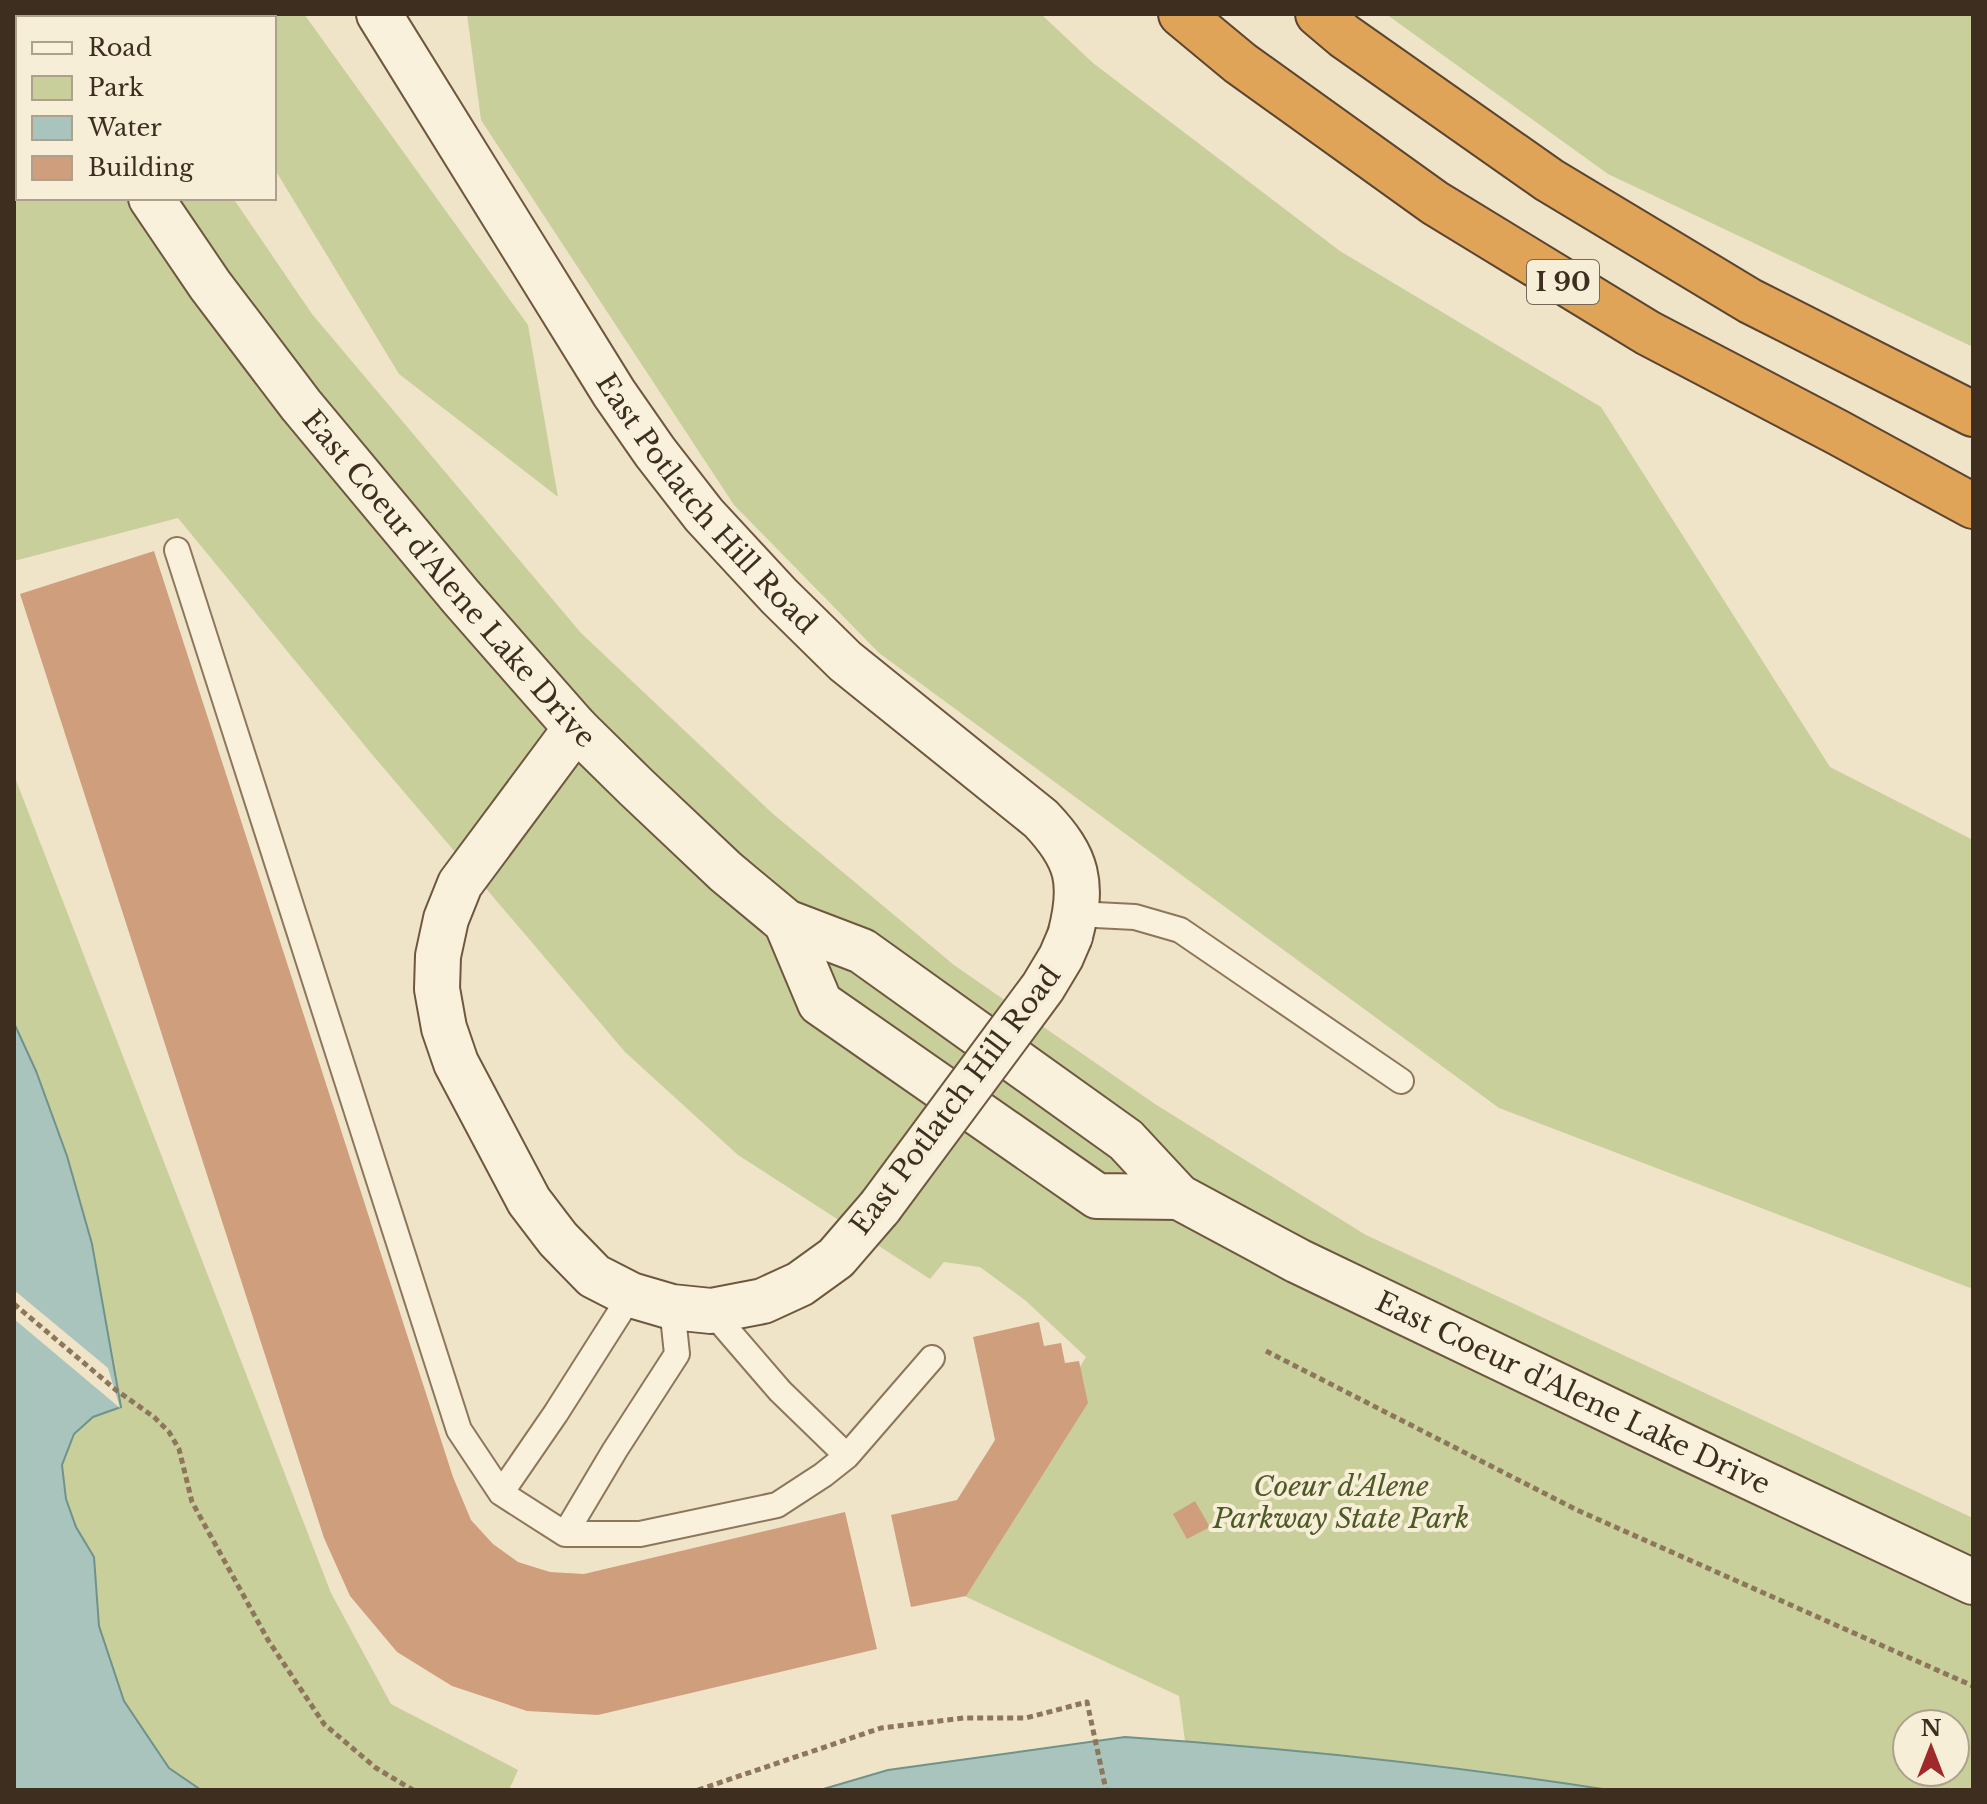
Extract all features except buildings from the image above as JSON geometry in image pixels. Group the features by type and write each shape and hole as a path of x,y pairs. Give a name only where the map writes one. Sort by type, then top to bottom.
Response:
{"highway":[{"name":"I 90","path":"1181,14 1240,63 1435,203 1648,333 1973,506"},
{"path":"1318,14 1344,36 1549,180 1750,301 1973,414"}],"street":[{"name":"East Potlatch Hill Road","path":"379,14 614,393 704,515 845,661 1041,819 1057,837 1076,873 1078,897 1073,925 1061,957 1043,987 880,1207 836,1258 800,1284 763,1301 671,1305"},
{"name":"East Coeur d'Alene Lake Drive","path":"152,200 210,285 301,405 461,597 576,728 726,872 786,922 862,951 1126,1140 1179,1197 1298,1261 1973,1582"},
{"path":"576,728 460,884 446,919 438,956 437,989 444,1028 456,1063 529,1201 558,1239 594,1276 671,1305"},
{"name":"East Coeur d'Alene Lake Drive","path":"786,922 820,1003 1097,1196 1179,1197"}],"lane":[{"path":"177,550 459,1430 501,1493 565,1534 640,1534 777,1505 847,1456 932,1358"},
{"path":"1073,925 1135,917 1180,930 1401,1081"},
{"path":"501,1493 556,1413 671,1305"},
{"path":"671,1305 780,1391 847,1456"},
{"path":"565,1534 677,1354 671,1305"}],"path":[{"path":"14,1304 169,1432 179,1449 192,1502 268,1640 324,1724 376,1768 413,1790"},
{"path":"1266,1351 1577,1510 1973,1686"},
{"path":"698,1790 881,1728 964,1718 1026,1718 1087,1702 1106,1790"}],"green space":[{"name":"Coeur d'Alene Parkway State Park","path":"14,14 109,16 16,16 16,200 234,200 312,314 581,633 772,813 954,965 1155,1104 1366,1235 1973,1518 1973,1790 1609,1790 1401,1761 1185,1741 1179,1696 945,1587 1086,1357 1026,1301 980,1267 944,1262 930,1279 738,1155 625,1052 370,752 178,518 14,561"},
{"path":"304,14 528,325 558,497 399,374 276,171 276,16 189,16"},
{"path":"467,14 1041,14 1093,63 1340,251 1601,407 1830,767 1973,840 1973,1289 1499,1108 879,653 734,505 481,120"},
{"path":"1386,14 1973,14 1973,347 1608,174"},
{"path":"14,775 331,1593 391,1704 518,1770 509,1790 14,1790"}],"water":[{"path":"14,1023 36,1071 67,1156 92,1244 121,1407 93,1417 74,1434 62,1465 66,1499 76,1527 94,1557 99,1626 124,1701 169,1768 201,1790 14,1790"},
{"path":"1125,1737 1368,1758 1609,1790 820,1790 888,1770"}],"pier":[{"path":"14,1290 108,1368 120,1408 14,1319"}]}
